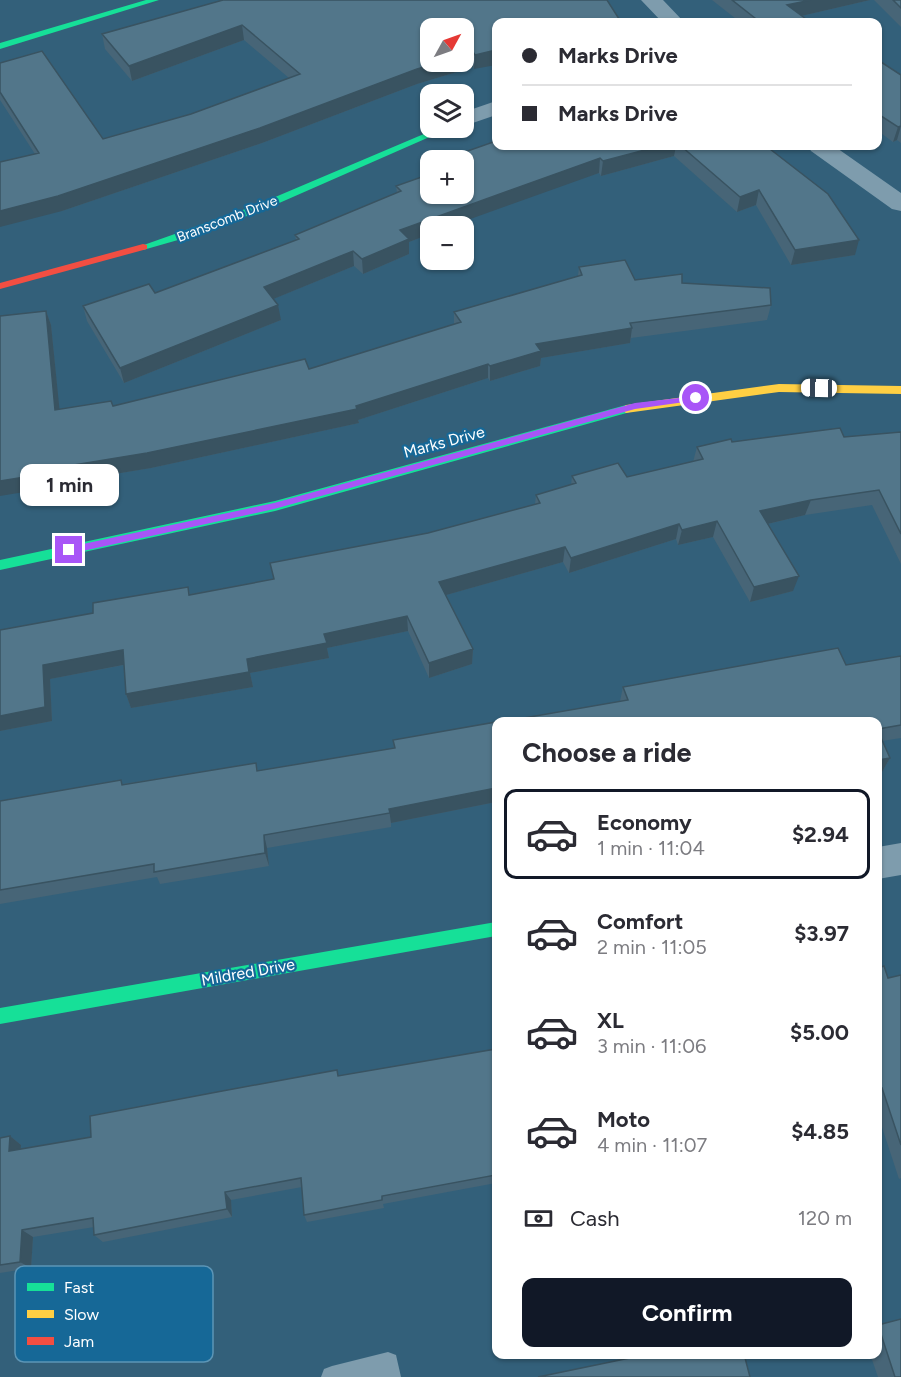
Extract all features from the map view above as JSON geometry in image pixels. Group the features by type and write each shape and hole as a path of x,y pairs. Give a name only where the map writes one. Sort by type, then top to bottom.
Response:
{"street":[{"path":"0,46 155,0"},
{"path":"651,0 669,18"},
{"path":"474,116 492,109"},
{"name":"Branscomb Drive","path":"0,286 175,239 310,186 422,138"},
{"path":"825,150 901,204"},
{"name":"Marks Drive","path":"0,566 274,506 635,406 778,388 901,390"},
{"path":"882,862 901,859"},
{"name":"Mildred Drive","path":"0,1016 492,930"}],"lane":[{"path":"332,1377 388,1363 390,1377"}],"building":[{"path":"223,0 607,0 618,18 492,18 492,51 475,55 474,18 420,18 420,68 260,128 58,196 0,211 0,162 39,153 0,92 0,63 42,51 103,139 191,114 300,74 242,25 129,66 102,34"},
{"path":"732,0 811,0 787,5 805,18 755,18"},
{"path":"893,0 901,0 901,8"},
{"path":"882,63 901,75 901,126 898,127 882,117"},
{"path":"492,142 492,150 645,150 603,161 600,158 474,203 474,150 470,150"},
{"path":"686,150 771,150 828,194 859,240 795,250 759,190 740,197"},
{"path":"420,178 420,204 472,204 439,216 420,216 420,223 400,230 409,239 362,259 353,251 264,287 278,305 120,368 83,306 149,284 155,293 299,239 295,235 401,191 396,186"},
{"path":"625,260 635,280 682,274 682,283 770,288 771,305 630,323 632,328 536,344 541,351 490,366 488,364 356,406 357,409 147,453 61,467 62,471 0,481 0,316 46,311 55,410 111,401 113,406 305,359 309,369 461,322 454,312 582,275 579,267"},
{"path":"840,428 844,437 901,432 901,534 879,490 811,500 760,511 799,576 754,587 717,521 682,530 679,524 571,558 565,547 439,582 473,649 429,663 407,616 324,634 327,643 247,659 249,672 126,694 123,650 43,665 45,707 0,716 0,630 93,613 93,603 188,587 189,595 274,579 270,563 428,533 540,503 536,495 576,483 572,476 618,463 627,477 703,459 697,447 731,439 732,442"},
{"path":"838,648 846,665 901,656 901,725 882,728 882,717 530,717 628,700 623,687"},
{"path":"492,723 492,789 389,809 390,813 264,835 265,853 154,872 154,864 0,890 0,801 121,780 122,785 256,763 257,771 395,748 393,740"},
{"path":"882,740 890,758 882,759"},
{"path":"884,966 888,978 901,975 901,1145 882,1088 882,967"},
{"path":"492,1050 492,1176 382,1196 382,1200 304,1215 301,1178 225,1192 227,1209 94,1235 93,1218 22,1230 20,1262 0,1265 0,1138 10,1136 9,1151 91,1137 90,1116 337,1070 338,1076"},
{"path":"901,1319 901,1377 895,1377 882,1337 882,1324"},
{"path":"625,1359 745,1359 750,1377 538,1377"}],"traffic: fast":[{"path":"0,46 155,0"},
{"path":"143,247 258,209 422,138"},
{"path":"0,565 275,506 626,409"},
{"path":"0,1016 492,930"}],"traffic: slow":[{"path":"626,409 779,388 901,390"}],"traffic: jam":[{"path":"0,286 143,247"}],"route":[{"path":"69,550 274,506 635,406 696,398"}]}
